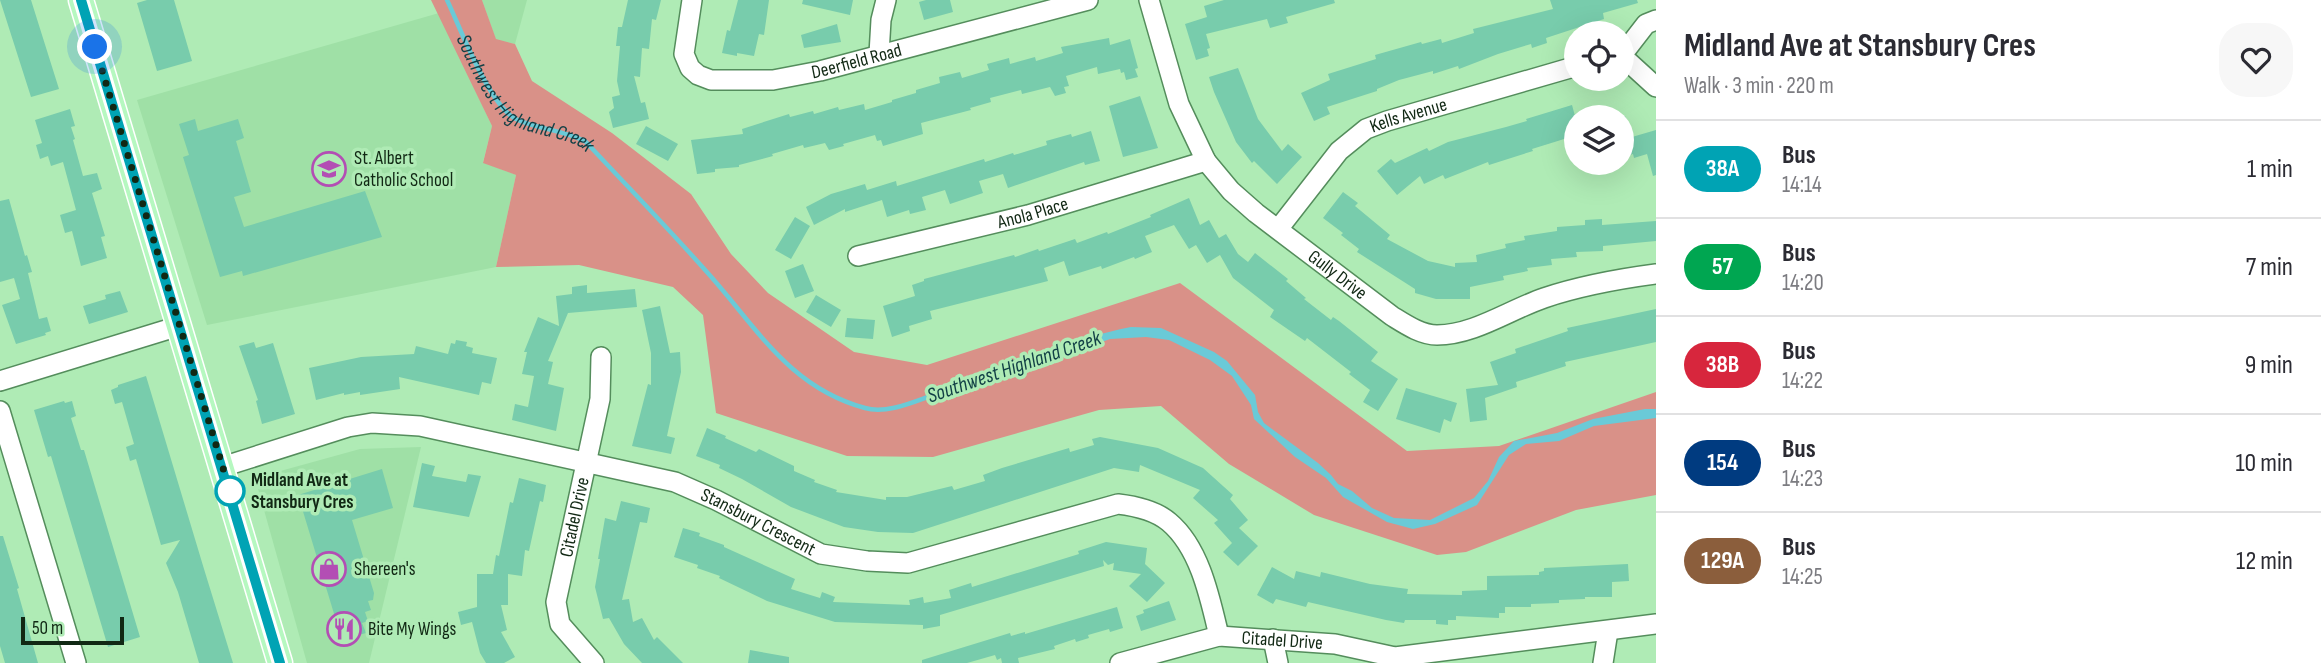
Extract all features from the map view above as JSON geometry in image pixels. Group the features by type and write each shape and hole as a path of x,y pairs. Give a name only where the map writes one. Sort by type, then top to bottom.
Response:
{"main road":[{"path":"81,0 280,663"}],"street":[{"name":"Deerfield Road","path":"692,0 684,54 690,68 698,75 711,80 774,80 820,71 1088,0"},
{"path":"879,54 881,20 886,0"},
{"name":"Gully Drive","path":"1149,0 1179,104 1206,161 1231,191 1392,316 1413,329 1434,335 1460,332 1543,298 1573,289 1656,274"},
{"path":"1634,40 1646,24 1656,20"},
{"path":"1634,67 1656,87"},
{"name":"Kells Avenue","path":"1279,228 1339,151 1366,129 1564,70"},
{"name":"Anola Place","path":"858,256 1028,215 1206,161"},
{"path":"0,381 179,326"},
{"name":"Citadel Drive","path":"594,663 560,624 556,602 600,399 601,357"},
{"path":"0,411 76,663"},
{"name":"Stansbury Crescent","path":"222,467 348,427 372,423 420,425 675,482 821,554 867,561 908,562 950,553 1118,504 1133,506 1150,511 1168,521 1186,541 1201,573 1219,636"},
{"name":"Citadel Drive","path":"1120,663 1219,636 1335,644 1395,657 1656,624"},
{"path":"1603,663 1608,631"},
{"path":"1273,639 1278,663"}],"shaded area":[{"path":"431,0 482,0 496,39 515,44 532,81 612,133 691,194 731,254 768,293 854,352 927,365 1180,283 1407,451 1499,446 1656,392 1656,495 1576,510 1466,552 1437,555 1314,515 1229,464 1161,406 1099,410 933,457 847,456 716,413 703,315 673,287 579,265 496,267 516,175 483,163 492,126"},
{"path":"482,0 527,0 515,44 496,40"},
{"name":"St. Albert Catholic School","path":"439,13 492,126 483,162 516,175 496,267 207,325 137,100"},
{"path":"421,447 369,663 307,663 255,478 360,449"}],"water":[{"name":"Southwest Highland Creek","path":"1131,327 1161,328 1214,352 1227,361 1255,395 1258,412 1264,423 1318,463 1338,484 1352,491 1372,508 1394,518 1430,520 1474,498 1488,481 1499,457 1514,441 1557,433 1593,419 1645,409 1656,409 1656,418 1594,426 1559,441 1526,444 1509,455 1477,505 1435,524 1413,529 1387,522 1343,497 1326,478 1295,457 1254,419 1251,405 1232,376 1210,360 1169,340 1146,337 1110,339 1045,363 1025,367 965,392 945,395 942,392 985,372 1091,337"}],"building":[{"path":"0,0 31,0 59,89 31,97"},
{"path":"147,0 174,0 192,61 157,71 137,3"},
{"path":"628,0 661,0 656,20 652,19 649,49 642,48 640,77 634,76 641,103 645,102 649,119 613,128 609,112 614,108 612,97 620,95 617,81 620,46 616,46 618,27 622,27"},
{"path":"738,0 769,0 764,35 759,34 754,56 722,53"},
{"path":"803,0 853,0 850,15 802,4"},
{"path":"950,0 953,12 924,20 919,2"},
{"path":"1224,0 1334,0 1335,3 1286,17 1288,23 1270,28 1267,19 1206,34 1209,56 1196,60 1185,24 1207,17 1204,6"},
{"path":"1550,0 1637,0 1638,3 1603,13 1604,19 1598,21 1564,21 1564,32 1546,38 1547,43 1532,48 1531,44 1459,69 1458,66 1399,80 1377,91 1327,107 1330,114 1314,121 1301,93 1330,80 1328,74 1376,59 1375,55 1421,42 1422,44 1441,39 1442,43 1474,33 1473,29 1553,9"},
{"path":"837,24 841,42 804,48 801,35"},
{"path":"1109,38 1110,45 1130,39 1138,77 1126,80 1120,69 1098,74 1097,67 1066,76 1069,86 1064,87 1066,93 1055,96 1050,87 1022,94 1021,90 990,98 991,102 970,108 971,110 921,123 923,134 883,146 875,135 829,150 825,143 804,148 803,145 739,167 697,174 691,140 743,134 742,129 789,114 790,117 813,111 814,114 838,107 839,110 864,104 865,110 940,83 939,77 960,72 962,78 989,70 987,64 1009,58 1010,64 1035,57 1036,61 1063,53 1061,47"},
{"path":"1238,68 1258,119 1282,151 1288,144 1302,157 1277,184 1254,161 1252,163 1236,142 1214,92 1209,77"},
{"path":"1140,96 1158,148 1123,157 1109,106"},
{"path":"1564,107 1564,139 1489,165 1488,162 1445,179 1443,175 1424,184 1420,176 1397,195 1377,171 1391,159 1395,163 1427,148 1429,151 1448,142 1527,121 1526,119"},
{"path":"70,109 75,126 71,127 75,139 73,140 83,176 97,173 102,189 92,193 105,236 101,237 107,258 81,266 72,231 65,233 60,215 76,210 63,162 51,166 48,156 40,159 36,145 42,143 35,120"},
{"path":"195,119 198,131 238,119 244,138 236,141 251,192 234,197 244,227 365,191 382,237 243,276 242,271 220,277 183,157 189,155 179,124"},
{"path":"646,126 678,144 668,161 636,144"},
{"path":"1656,130 1656,175 1653,176 1647,154 1634,158 1634,136"},
{"path":"1091,131 1100,161 1085,165 1084,162 1008,188 1003,174 979,181 983,193 950,204 945,190 922,197 926,210 910,214 909,210 887,217 882,200 845,212 845,209 814,225 806,207 831,194 865,184 867,190 896,181 897,186 984,159 985,162 1013,153 1014,155 1047,145 1046,141"},
{"path":"1343,192 1358,203 1355,206 1390,235 1387,239 1428,261 1455,267 1455,263 1477,262 1476,255 1506,248 1505,244 1525,240 1524,236 1557,231 1557,227 1585,225 1585,220 1602,219 1602,225 1656,221 1656,241 1603,246 1603,251 1576,252 1577,257 1551,259 1552,265 1527,268 1528,271 1503,276 1504,280 1470,287 1470,299 1436,299 1415,293 1415,289 1357,252 1359,249 1341,235 1343,233 1323,218"},
{"path":"1189,198 1200,225 1209,220 1219,238 1226,234 1238,254 1248,262 1255,253 1288,279 1286,281 1306,298 1304,299 1331,320 1333,317 1339,321 1378,352 1371,361 1398,379 1378,411 1363,402 1370,390 1349,374 1351,372 1307,338 1305,341 1270,317 1274,310 1233,278 1220,255 1207,263 1196,245 1189,249 1174,225 1145,236 1152,252 1135,259 1134,257 1102,269 1101,266 1069,276 1064,261 1044,268 1048,281 930,311 932,319 909,326 910,331 892,337 883,306 915,296 912,285 924,279 1038,249 1039,251 1075,239 1077,243 1107,232 1108,234"},
{"path":"9,199 32,272 28,273 39,319 47,317 51,331 16,344 2,305 20,299 14,278 0,282 0,201"},
{"path":"795,217 810,226 791,259 775,250"},
{"path":"803,264 814,291 795,298 785,271"},
{"path":"587,285 587,293 635,289 637,307 568,313 548,361 553,362 548,384 564,388 556,431 512,420 515,404 528,407 534,376 522,374 527,352 524,352 538,317 559,326 556,296 572,294 572,287"},
{"path":"120,291 128,312 89,324 83,306 106,299 105,295"},
{"path":"816,295 841,310 831,327 806,312"},
{"path":"660,306 670,353 680,352 681,372 667,436 675,438 671,454 632,446 648,384 651,385 651,353 642,310"},
{"path":"1656,309 1656,342 1565,362 1566,366 1516,382 1517,387 1485,398 1487,420 1470,422 1466,389 1498,385 1490,362 1516,353 1515,349 1568,331 1567,328"},
{"path":"847,318 875,320 873,339 845,337"},
{"path":"456,340 467,342 466,346 473,348 472,353 497,358 491,384 482,382 479,395 399,377 400,389 360,395 360,392 344,393 316,400 309,368 361,357 414,354 416,346 448,354 451,343 455,344"},
{"path":"254,342 256,348 273,343 295,414 262,424 256,401 258,400 239,346"},
{"path":"146,376 233,663 199,663 178,592 166,563 180,540 161,545 136,459 130,461 126,447 134,444 122,402 115,404 111,390"},
{"path":"1406,388 1457,403 1451,422 1444,419 1440,433 1396,419"},
{"path":"72,401 76,416 71,418 81,450 84,450 140,637 108,647 51,456 48,457 34,410"},
{"path":"707,428 756,452 759,449 794,466 794,471 837,490 836,492 886,500 886,497 907,497 952,486 954,490 985,481 983,475 1069,448 1070,452 1094,445 1092,439 1100,437 1158,448 1203,468 1233,495 1230,499 1248,520 1239,528 1258,546 1238,566 1223,552 1232,543 1214,523 1218,520 1193,498 1200,490 1140,465 1139,472 1114,468 913,533 844,527 791,507 719,468 720,465 696,456"},
{"path":"422,463 435,466 432,476 466,482 468,474 481,476 469,517 413,507"},
{"path":"382,469 393,508 352,520 374,593 373,600 368,601 371,610 365,612 368,621 362,623 366,633 342,640 298,495"},
{"path":"519,478 546,485 543,502 540,501 529,551 525,550 522,576 508,574 508,605 501,605 507,630 501,632 515,657 504,663 486,663 480,653 472,622 461,625 458,612 477,607 477,574 493,574 510,502 513,503"},
{"path":"621,501 650,508 647,523 640,522 622,600 629,599 633,622 642,618 654,640 657,637 683,663 642,663 624,644 609,618 603,619 595,587 598,559 605,518 616,521"},
{"path":"683,528 700,533 699,536 795,579 791,589 820,598 822,592 835,597 833,602 910,605 909,600 923,597 924,603 951,598 949,590 971,583 972,587 1079,554 1078,551 1106,542 1147,548 1145,564 1165,583 1147,602 1129,586 1141,574 1113,570 1114,563 1108,565 1103,560 1104,566 940,615 940,626 923,629 923,625 835,622 767,601 719,578 720,576 697,568 698,565 674,557"},
{"path":"0,536 3,536 19,588 17,589 38,663 5,663 0,646"},
{"path":"1628,564 1629,581 1612,582 1612,597 1585,597 1559,600 1559,603 1531,604 1531,607 1505,607 1505,613 1499,613 1499,618 1456,616 1456,620 1448,620 1448,625 1436,624 1436,620 1405,620 1404,623 1308,602 1306,607 1276,599 1273,604 1257,595 1272,567 1294,579 1296,571 1320,577 1321,572 1370,584 1408,589 1407,594 1462,595 1462,591 1487,590 1487,576 1539,575 1544,568"},
{"path":"1169,601 1176,620 1141,631 1136,616 1144,613 1143,610"},
{"path":"1117,607 1123,628 1088,635 1089,638 1076,642 1075,639 1054,646 1055,649 1018,658 1019,663 1002,663 1001,658 997,660 995,655 967,663 922,663 922,660 1010,633 1011,636 1025,634"},
{"path":"750,650 789,657 789,663 748,663"}],"waterway":[{"name":"Southwest Highland Creek","path":"447,0 487,85 507,113 518,120 586,142 794,370 838,398 874,410 894,408 942,392"}],"bus line":[{"name":"38A","path":"81,0 280,663"}],"place":[{"name":"St. Albert Catholic School","path":"329,169"},
{"name":"Midland Ave at Stansbury Cres","path":"230,491"},
{"name":"Shereen's","path":"329,569"},
{"name":"Bite My Wings","path":"344,629"}],"route":[{"path":"95,47 230,491"}]}
